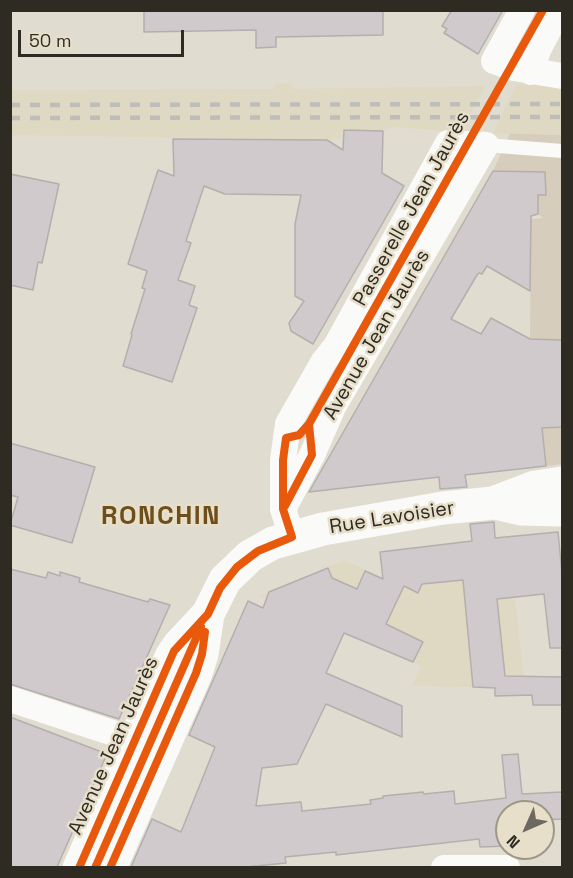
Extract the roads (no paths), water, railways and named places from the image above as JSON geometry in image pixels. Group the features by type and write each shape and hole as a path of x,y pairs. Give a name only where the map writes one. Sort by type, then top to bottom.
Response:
{"main road":[{"name":"Rue Lavoisier","path":"288,523 323,529 369,520 493,503 535,487 562,483"},
{"name":"Rue Lavoisier","path":"493,503 521,509 562,510"},
{"name":"Avenue Jean Jaurès","path":"79,867 199,666 208,614 220,588 237,567 273,543 288,523"},
{"name":"Avenue Jean Jaurès","path":"111,867 148,748"}],"street":[{"path":"522,10 494,60 531,72 562,76"},
{"path":"531,72 538,50 559,10"},
{"name":"Avenue Jean Jaurès","path":"448,143 486,145 333,407 312,455 288,523 283,460 288,424 324,361 336,346 448,143"},
{"path":"10,699 148,748"},
{"path":"444,867 507,867"}],"lane":[{"path":"486,145 562,151"},
{"path":"493,503 562,497"},
{"path":"95,867 148,748"}],"railway":[{"path":"10,105 562,104"},
{"path":"10,118 562,117"}],"district":[{"name":"RONCHIN","path":"161,517"}]}
